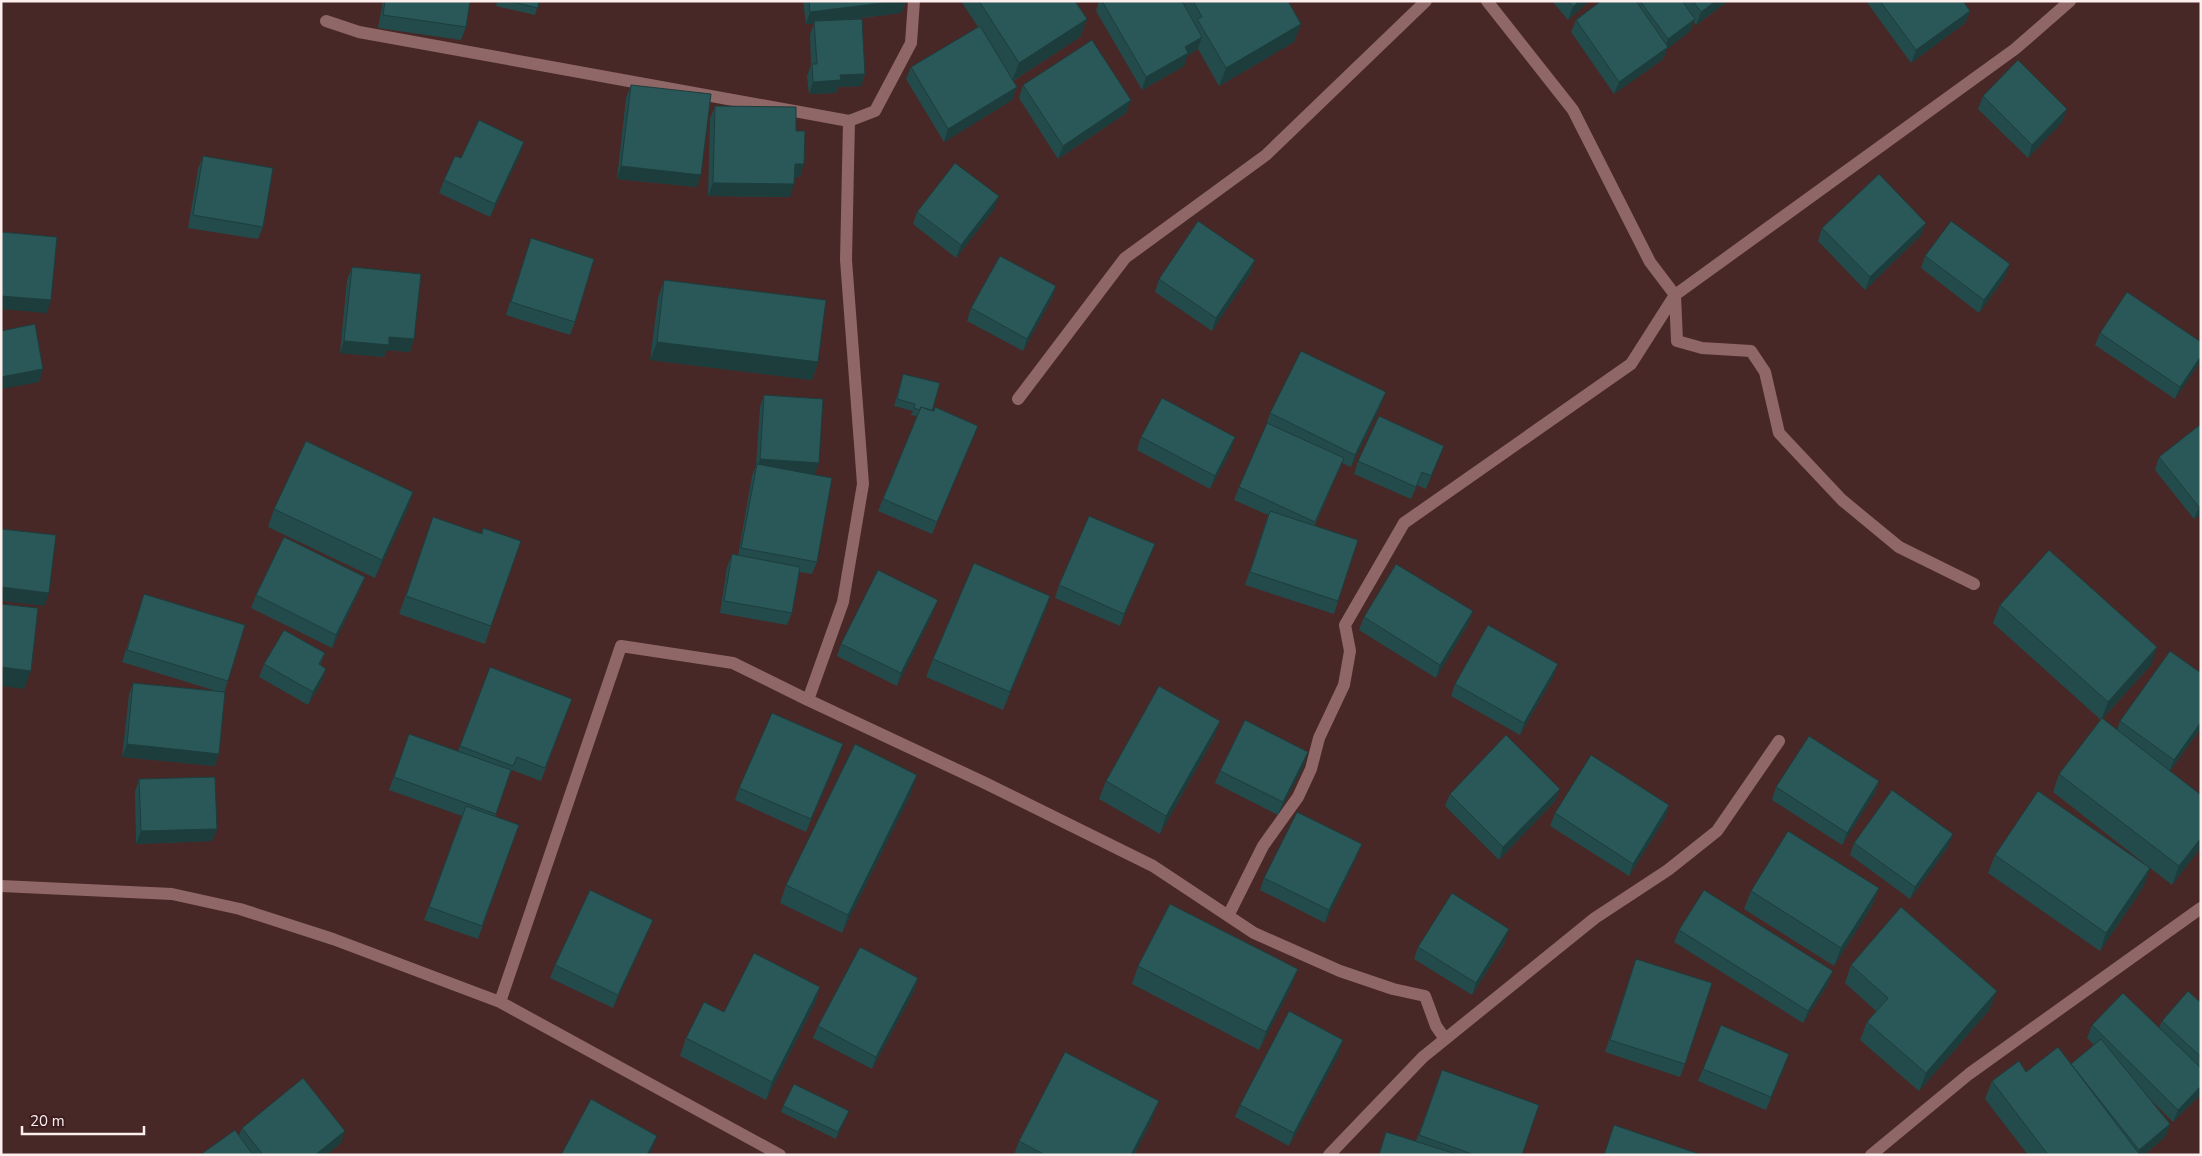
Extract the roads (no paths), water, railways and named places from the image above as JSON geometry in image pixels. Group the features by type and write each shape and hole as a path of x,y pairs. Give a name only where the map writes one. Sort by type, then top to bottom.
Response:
{"street":[{"path":"326,21 359,32 849,121 876,111 911,42 914,1"},
{"path":"1018,399 1125,258 1266,155 1426,1"},
{"path":"1487,1 1573,110 1650,262 1675,296 1677,341 1702,348 1750,351 1765,372 1779,433 1842,500 1899,547 1974,584"},
{"path":"1228,916 1263,846 1298,797 1311,769 1319,738 1344,685 1350,651 1345,625 1404,523 1631,364 1675,296 2015,49 2070,1"},
{"path":"808,700 842,602 863,484 846,260 849,121"},
{"path":"500,1002 621,646 733,663 983,782 1152,866 1254,933 1340,971 1393,989 1425,996 1436,1026 1445,1039"},
{"path":"1329,1155 1422,1057 1595,918 1668,870 1717,831 1779,741"},
{"path":"1,886 172,894 240,909 333,939 500,1002 780,1155"},
{"path":"1871,1155 1969,1074 2201,908"}]}
